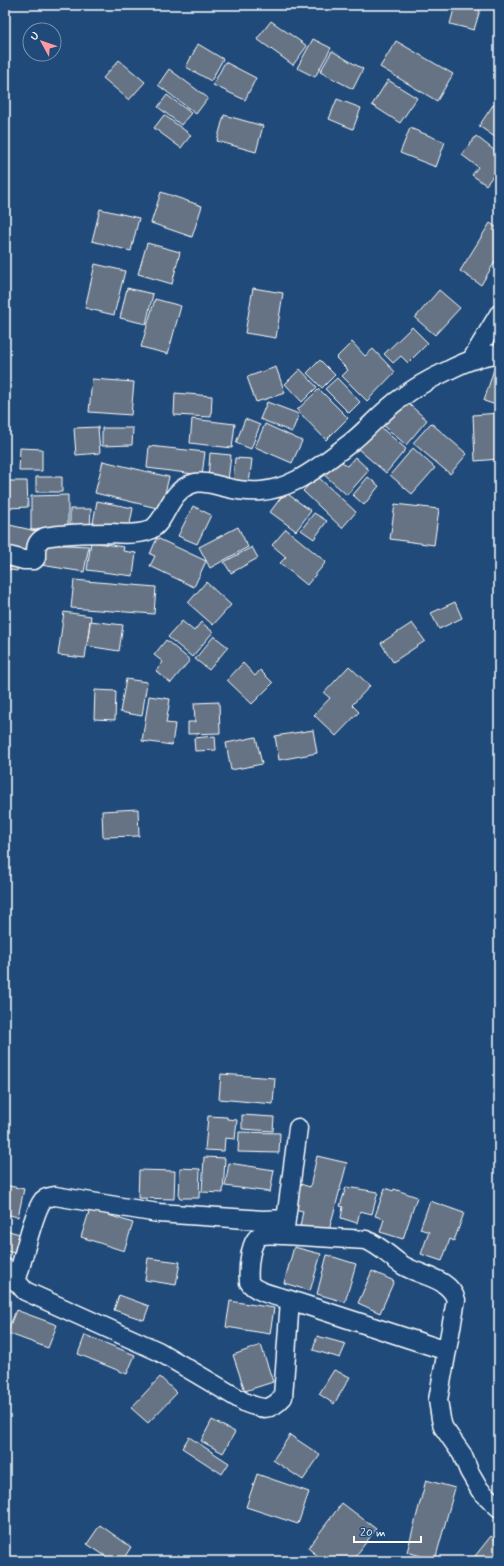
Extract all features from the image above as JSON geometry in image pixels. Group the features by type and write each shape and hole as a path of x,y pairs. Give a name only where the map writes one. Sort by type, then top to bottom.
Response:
{"street":[{"path":"472,359 499,314"},
{"path":"5,555 24,560 34,560 36,558 35,548 45,537 130,533 149,530 156,525 170,502 177,494 193,483 202,482 252,492 275,488 297,480 315,469 349,444 401,398 436,376 472,359 499,354"},
{"path":"285,1227 298,1128"},
{"path":"16,1282 36,1212 42,1201 49,1197 55,1196 158,1213 263,1220 285,1227 366,1240 375,1244 405,1266 444,1284 453,1292 456,1300 438,1400 443,1427 462,1454 468,1471 480,1490 499,1508"},
{"path":"285,1227 255,1239 252,1247 249,1282 251,1285 290,1300 447,1351"},
{"path":"5,1268 10,1272 21,1288 29,1293 158,1351 246,1403 268,1409 274,1406 282,1397 290,1300"}],"building":[{"path":"455,5 463,5 480,10 474,30 450,24"},
{"path":"271,21 307,46 293,65 257,39"},
{"path":"313,39 331,48 315,77 297,68"},
{"path":"396,41 453,74 437,101 380,67"},
{"path":"198,44 223,59 211,81 186,67"},
{"path":"332,51 363,69 353,89 320,72"},
{"path":"119,60 145,82 129,100 103,78"},
{"path":"225,62 256,78 245,100 213,85"},
{"path":"169,69 208,98 196,114 158,85"},
{"path":"388,80 417,98 400,123 372,105"},
{"path":"167,95 191,113 181,125 158,107"},
{"path":"337,99 361,108 353,129 329,119"},
{"path":"493,105 499,109 499,140 479,126"},
{"path":"164,115 191,135 181,148 154,128"},
{"path":"224,115 263,126 256,152 217,141"},
{"path":"410,128 445,142 436,167 400,153"},
{"path":"476,136 499,154 499,168 486,185 472,175 478,167 462,155"},
{"path":"161,192 202,206 192,237 151,223"},
{"path":"100,209 139,218 131,251 92,241"},
{"path":"490,223 499,229 499,255 481,285 460,271"},
{"path":"147,243 180,252 172,284 138,274"},
{"path":"95,264 125,271 114,315 85,308"},
{"path":"127,288 153,294 146,324 120,318"},
{"path":"253,288 283,293 276,338 245,333"},
{"path":"439,290 460,308 435,335 415,318"},
{"path":"155,299 181,306 168,354 141,347"},
{"path":"412,327 428,343 408,363 401,356 393,363 384,354"},
{"path":"352,342 365,356 373,349 395,372 367,401 342,376 348,370 336,358"},
{"path":"320,360 335,375 322,388 307,373"},
{"path":"276,367 285,393 256,402 247,377"},
{"path":"300,369 317,387 302,402 285,384"},
{"path":"494,369 499,371 499,406 484,401"},
{"path":"337,378 360,402 349,413 325,389"},
{"path":"92,379 134,382 131,415 89,412"},
{"path":"319,389 348,418 326,440 297,410"},
{"path":"175,393 212,396 211,417 174,415"},
{"path":"403,399 427,420 406,445 382,424"},
{"path":"267,402 299,414 292,432 260,419"},
{"path":"499,413 499,459 475,461 473,415"},
{"path":"192,419 235,424 232,448 190,443"},
{"path":"245,419 260,425 251,449 236,443"},
{"path":"431,423 467,454 450,474 413,443"},
{"path":"265,424 302,441 292,463 255,447"},
{"path":"378,425 406,449 386,473 358,449"},
{"path":"98,427 100,453 76,455 74,428"},
{"path":"102,428 133,428 132,445 102,446"},
{"path":"149,446 205,452 202,475 147,468"},
{"path":"20,448 42,449 42,471 19,471"},
{"path":"413,448 435,468 412,494 390,475"},
{"path":"210,453 231,455 228,481 208,479"},
{"path":"336,457 347,466 355,457 369,470 347,495 322,473"},
{"path":"235,458 252,459 249,484 233,482"},
{"path":"103,461 169,477 161,509 95,493"},
{"path":"317,476 356,512 342,528 303,491"},
{"path":"36,477 62,477 62,492 36,492"},
{"path":"368,477 379,486 364,505 353,495"},
{"path":"8,481 27,481 28,507 8,508"},
{"path":"285,492 311,511 296,531 270,512"},
{"path":"68,495 68,529 31,530 31,496"},
{"path":"97,501 133,508 129,529 93,523"},
{"path":"395,504 439,509 434,545 390,539"},
{"path":"193,506 211,515 197,544 178,536"},
{"path":"70,509 91,509 90,529 70,528"},
{"path":"314,513 327,521 314,539 301,530"},
{"path":"5,524 36,531 30,553 5,546"},
{"path":"238,527 248,547 210,568 199,547"},
{"path":"286,529 326,562 307,585 280,563 286,557 272,545"},
{"path":"157,538 206,561 194,587 150,566 155,556 150,554"},
{"path":"91,542 124,547 123,551 136,553 133,576 87,570"},
{"path":"43,544 89,546 84,572 41,565"},
{"path":"252,547 258,558 231,573 224,562"},
{"path":"5,562 19,563 17,571 5,569"},
{"path":"74,580 156,587 154,614 71,608"},
{"path":"206,582 231,605 213,625 188,603"},
{"path":"455,602 462,618 439,629 431,613"},
{"path":"64,612 91,616 85,658 58,655"},
{"path":"90,621 123,625 119,651 87,646"},
{"path":"182,621 194,631 201,622 213,632 192,657 168,637"},
{"path":"412,623 425,641 393,662 381,643"},
{"path":"214,636 228,647 209,670 195,659"},
{"path":"166,640 190,660 171,683 156,671 163,662 154,655"},
{"path":"243,663 255,676 260,670 273,683 252,704 227,680"},
{"path":"349,666 370,686 352,705 359,712 336,736 314,715 330,698 324,693"},
{"path":"126,679 147,682 142,716 120,712"},
{"path":"95,690 116,691 115,720 94,719"},
{"path":"149,696 170,699 166,723 175,724 172,745 142,741"},
{"path":"219,702 220,733 188,734 188,722 195,722 194,703"},
{"path":"313,730 317,753 279,760 275,736"},
{"path":"215,736 216,750 195,751 194,738"},
{"path":"256,737 262,764 231,770 226,743"},
{"path":"138,809 139,836 103,837 102,811"},
{"path":"221,1074 275,1078 273,1104 219,1099"},
{"path":"242,1115 274,1117 273,1131 242,1129"},
{"path":"208,1116 227,1117 227,1119 237,1120 235,1139 225,1138 224,1151 205,1150"},
{"path":"239,1132 280,1133 279,1153 238,1152"},
{"path":"317,1156 347,1163 328,1234 300,1226 303,1211 294,1209 300,1184 310,1187"},
{"path":"204,1157 225,1158 223,1193 202,1192"},
{"path":"229,1163 274,1170 270,1192 225,1186"},
{"path":"180,1168 200,1169 199,1198 179,1198"},
{"path":"139,1170 175,1171 174,1199 138,1198"},
{"path":"5,1185 24,1189 18,1217 5,1214"},
{"path":"346,1187 378,1192 372,1214 360,1211 357,1223 341,1218 343,1207 340,1206"},
{"path":"385,1188 393,1191 394,1189 417,1197 403,1239 380,1232 384,1219 375,1216"},
{"path":"430,1201 464,1213 454,1241 450,1239 442,1261 421,1254 429,1232 420,1229"},
{"path":"90,1209 133,1223 124,1251 81,1237"},
{"path":"5,1230 20,1234 15,1253 5,1251"},
{"path":"294,1247 321,1254 310,1291 284,1283"},
{"path":"327,1255 356,1264 345,1302 317,1294"},
{"path":"148,1258 180,1262 176,1285 145,1280"},
{"path":"372,1271 394,1281 380,1313 358,1303"},
{"path":"119,1295 149,1306 144,1320 114,1310"},
{"path":"230,1301 274,1308 270,1334 226,1327"},
{"path":"16,1310 57,1325 48,1348 7,1333"},
{"path":"85,1335 135,1355 127,1374 78,1354"},
{"path":"317,1336 346,1344 340,1358 313,1350"},
{"path":"261,1345 273,1382 245,1391 233,1355"},
{"path":"334,1370 350,1377 334,1404 319,1394"},
{"path":"160,1377 177,1393 148,1423 131,1408"},
{"path":"212,1420 235,1432 223,1453 201,1441"},
{"path":"290,1435 320,1455 303,1480 273,1460"},
{"path":"189,1437 229,1463 222,1474 182,1448"},
{"path":"257,1474 309,1492 298,1524 246,1507"},
{"path":"426,1480 455,1488 435,1560 407,1552"},
{"path":"342,1503 376,1529 352,1561 324,1561 308,1548"},
{"path":"100,1525 131,1547 122,1561 113,1561 87,1544"},
{"path":"491,1536 499,1543 499,1561 471,1561"}]}
